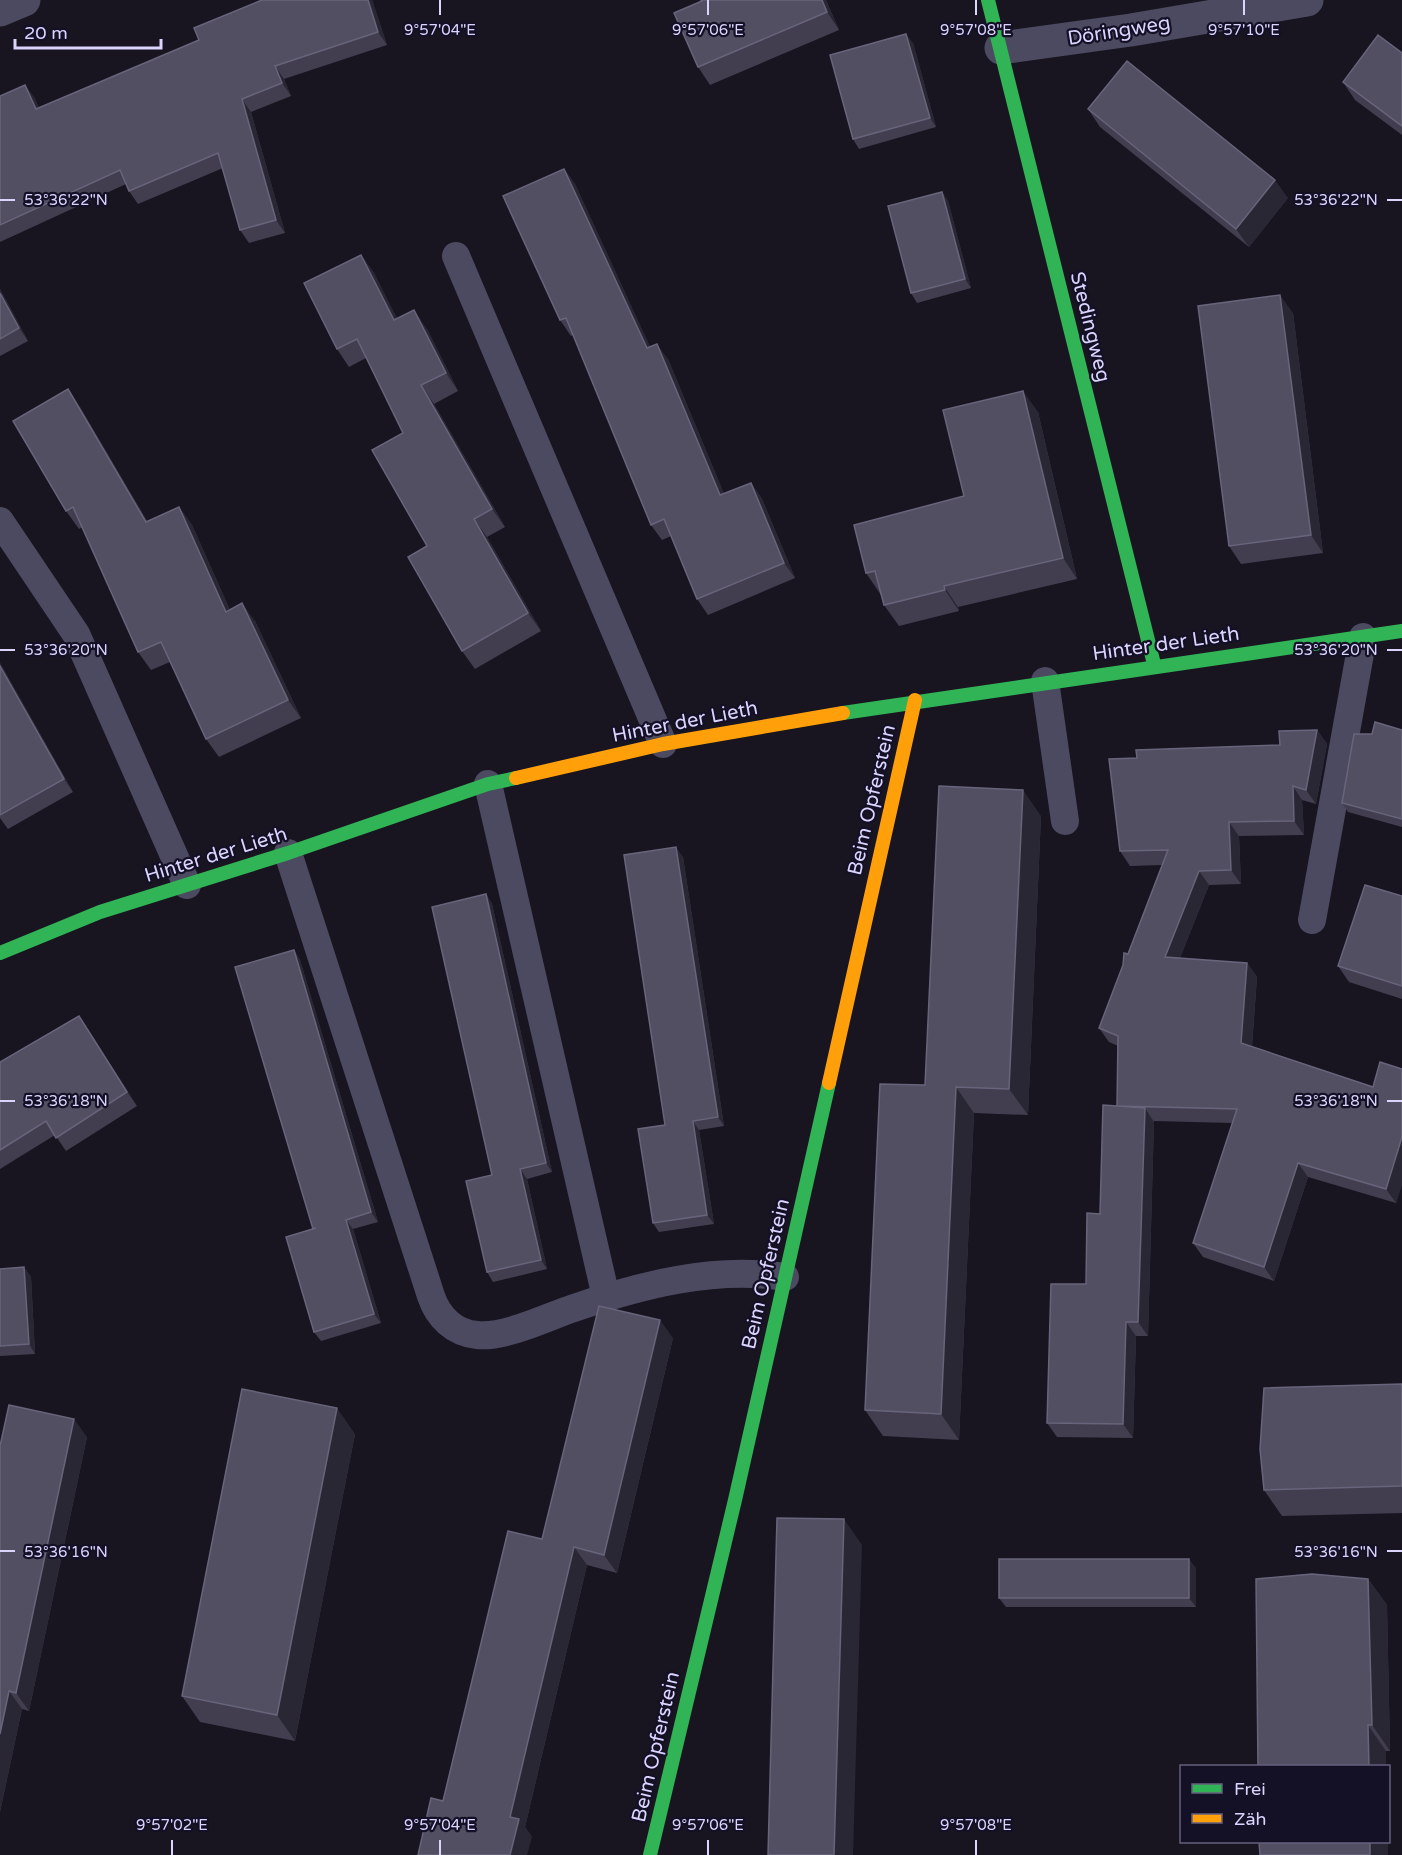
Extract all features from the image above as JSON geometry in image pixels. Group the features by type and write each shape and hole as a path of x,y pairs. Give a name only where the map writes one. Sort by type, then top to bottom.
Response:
{"street":[{"path":"0,10 24,0"},
{"name":"Stedingweg","path":"988,0 1154,664"},
{"name":"Döringweg","path":"1001,48 1131,30 1307,0"},
{"name":"Hinter der Lieth","path":"0,953 99,912 288,853 488,784 663,744 915,700 1154,664 1402,631"},
{"name":"Beim Opferstein","path":"650,1855 785,1277 915,700"}],"lane":[{"path":"456,256 663,744"},
{"path":"0,520 76,634 187,885"},
{"path":"1312,920 1363,637"},
{"path":"1046,681 1065,821"},
{"path":"488,784 606,1297"},
{"path":"288,853 432,1300 443,1319 468,1333 498,1334 606,1297 673,1281 752,1272 785,1277"}],"building":[{"path":"262,0 368,0 378,32 275,66 282,83 242,99 276,220 240,230 218,153 129,191 120,170 0,225 0,96 25,85 36,109 199,40 194,28"},
{"path":"701,0 822,0 827,12 698,67 674,13"},
{"path":"906,34 930,118 853,139 830,55"},
{"path":"1378,35 1402,53 1402,126 1343,82"},
{"path":"1127,61 1275,180 1236,229 1088,109"},
{"path":"564,169 647,348 657,344 720,495 751,483 784,563 697,599 664,519 651,525 566,318 560,320 503,196"},
{"path":"942,192 965,279 911,293 888,206"},
{"path":"361,255 394,320 414,310 446,373 421,385 492,509 474,519 528,613 462,651 408,557 427,546 372,450 403,433 357,339 337,349 304,283"},
{"path":"0,293 19,328 0,339"},
{"path":"1280,295 1311,535 1229,546 1198,306"},
{"path":"68,389 146,522 179,507 226,612 242,603 288,700 206,739 161,642 138,652 73,507 66,511 13,421"},
{"path":"1023,391 1063,558 944,586 945,590 884,605 875,571 866,573 854,525 964,496 943,410"},
{"path":"0,666 64,779 0,815"},
{"path":"1375,722 1402,730 1402,819 1342,803 1354,734 1372,734"},
{"path":"1317,730 1306,790 1293,786 1294,821 1229,822 1231,870 1199,871 1165,957 1247,963 1241,1043 1373,1087 1380,1062 1402,1069 1402,1137 1386,1189 1298,1163 1264,1267 1193,1243 1237,1109 1117,1106 1118,1036 1099,1028 1123,965 1124,953 1128,954 1168,850 1120,851 1109,759 1137,758 1136,750 1280,745 1279,731"},
{"path":"939,786 1023,790 1009,1089 956,1087 941,1414 865,1410 880,1084 925,1085"},
{"path":"676,847 718,1117 693,1121 707,1215 653,1223 638,1129 665,1125 624,855"},
{"path":"1365,885 1402,896 1402,986 1338,966"},
{"path":"486,894 546,1163 520,1169 541,1260 487,1272 466,1181 492,1175 432,907"},
{"path":"294,950 371,1212 346,1220 374,1314 314,1332 286,1237 313,1229 235,967"},
{"path":"79,1016 127,1092 56,1138 46,1121 0,1150 0,1062"},
{"path":"1103,1105 1145,1108 1138,1322 1126,1322 1123,1424 1047,1423 1051,1284 1086,1284 1087,1213 1100,1214"},
{"path":"24,1267 29,1344 0,1346 0,1269"},
{"path":"599,1306 660,1320 604,1555 574,1547 510,1817 519,1819 510,1855 418,1855 431,1798 443,1801 508,1531 542,1539"},
{"path":"1402,1384 1402,1486 1264,1490 1260,1449 1264,1388"},
{"path":"242,1389 337,1408 277,1715 182,1696"},
{"path":"9,1405 74,1419 16,1693 9,1691 0,1734 0,1446"},
{"path":"777,1518 844,1519 834,1855 768,1855"},
{"path":"999,1559 1189,1559 1189,1598 999,1598"},
{"path":"1312,1574 1368,1579 1372,1725 1368,1725 1369,1765 1258,1765 1256,1579"},
{"path":"1259,1843 1370,1843 1370,1855 1260,1855"}],"traffic: fast":[{"path":"988,0 1154,664"},
{"path":"843,713 1402,631"},
{"path":"0,953 100,912 288,853 488,784 516,778"},
{"path":"650,1855 735,1500 829,1083"}],"traffic: slow":[{"path":"829,1083 915,700"},
{"path":"516,778 663,744 843,713"}]}
